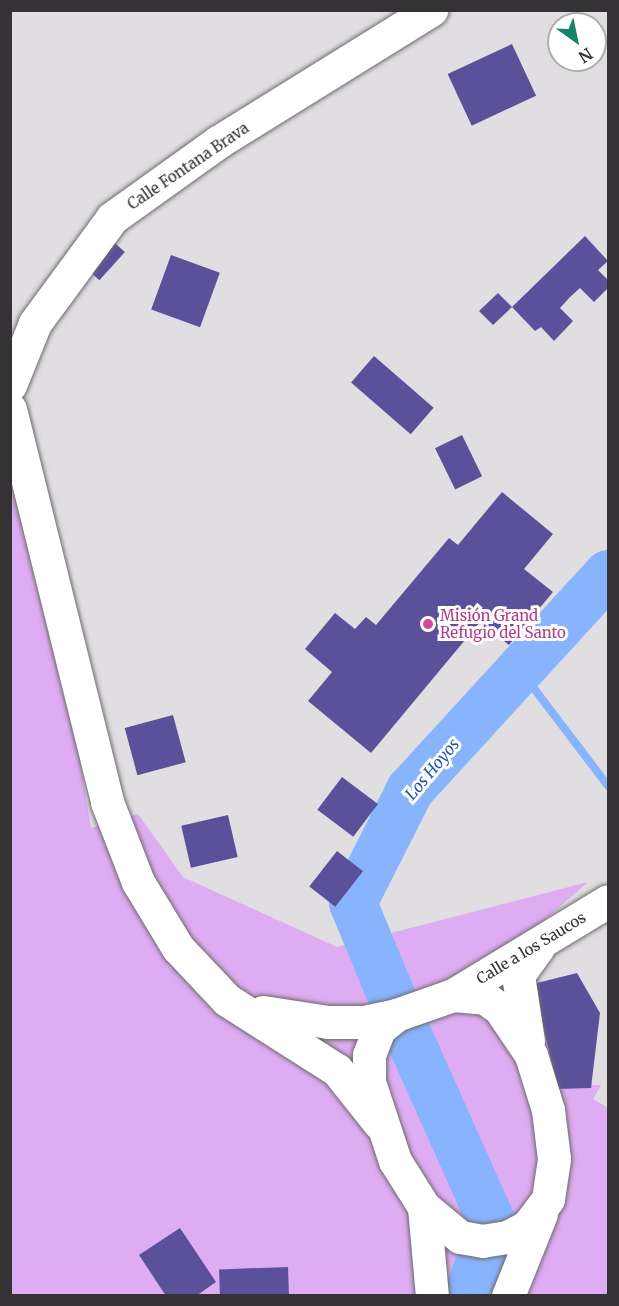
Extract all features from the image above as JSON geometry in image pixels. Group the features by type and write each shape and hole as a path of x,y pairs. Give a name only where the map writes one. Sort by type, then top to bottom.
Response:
{"main road":[{"name":"Calle Fontana Brava","path":"10,385 34,323 112,218 218,142 431,10"},
{"path":"10,409 107,802 143,892 178,948 227,1000 337,1070 379,1123"},
{"name":"Calle a los Saucos","path":"227,1000 278,1016 328,1022 364,1022 396,1015 453,994 544,942 609,901"},
{"path":"507,1296 552,1185 552,1134 531,1055 518,975 544,942"},
{"path":"453,994 476,995 494,1002 531,1055"},
{"path":"396,1015 379,1029 369,1055 369,1082 379,1123 395,1161 424,1207 460,1237 483,1241 507,1237 542,1211"},
{"path":"424,1207 432,1296"}],"shaded area":[{"path":"10,430 55,606 91,828 138,814 183,877 337,947 588,882 523,939 558,1086 601,1085 593,1099 608,1108 608,1295 11,1295"}],"building":[{"path":"512,44 536,96 472,126 448,74"},
{"path":"107,236 125,252 99,280 82,264"},
{"path":"585,236 608,261 598,270 608,280 608,288 594,302 580,288 570,297 560,308 573,321 554,341 541,327 535,331 512,307"},
{"path":"171,255 220,273 200,327 151,310"},
{"path":"498,293 512,307 493,325 479,311"},
{"path":"374,356 434,408 411,434 351,382"},
{"path":"462,435 482,476 455,489 435,448"},
{"name":"Misión Grand Refugio del Santo","path":"502,492 553,534 524,569 553,592 509,645 480,622 371,753 308,701 332,672 305,649 335,613 355,629 366,617 376,625 449,538 458,545"},
{"path":"173,715 186,762 137,775 125,728"},
{"path":"342,777 378,804 353,837 317,810"},
{"path":"228,815 238,857 191,868 181,826"},
{"path":"337,851 363,871 335,907 309,886"},
{"path":"577,973 600,1013 591,1088 558,1089 533,984"},
{"path":"180,1228 216,1282 196,1296 166,1296 139,1255"},
{"path":"288,1267 289,1296 220,1296 219,1269"}],"waterway":[{"name":"Los Hoyos","path":"394,1002 353,903 410,790 608,574"},
{"path":"520,670 608,786"},
{"name":"Los Hoyos","path":"404,1026 494,1227 467,1296"}],"place":[{"name":"Misión Grand Refugio del Santo","path":"428,624"}]}
